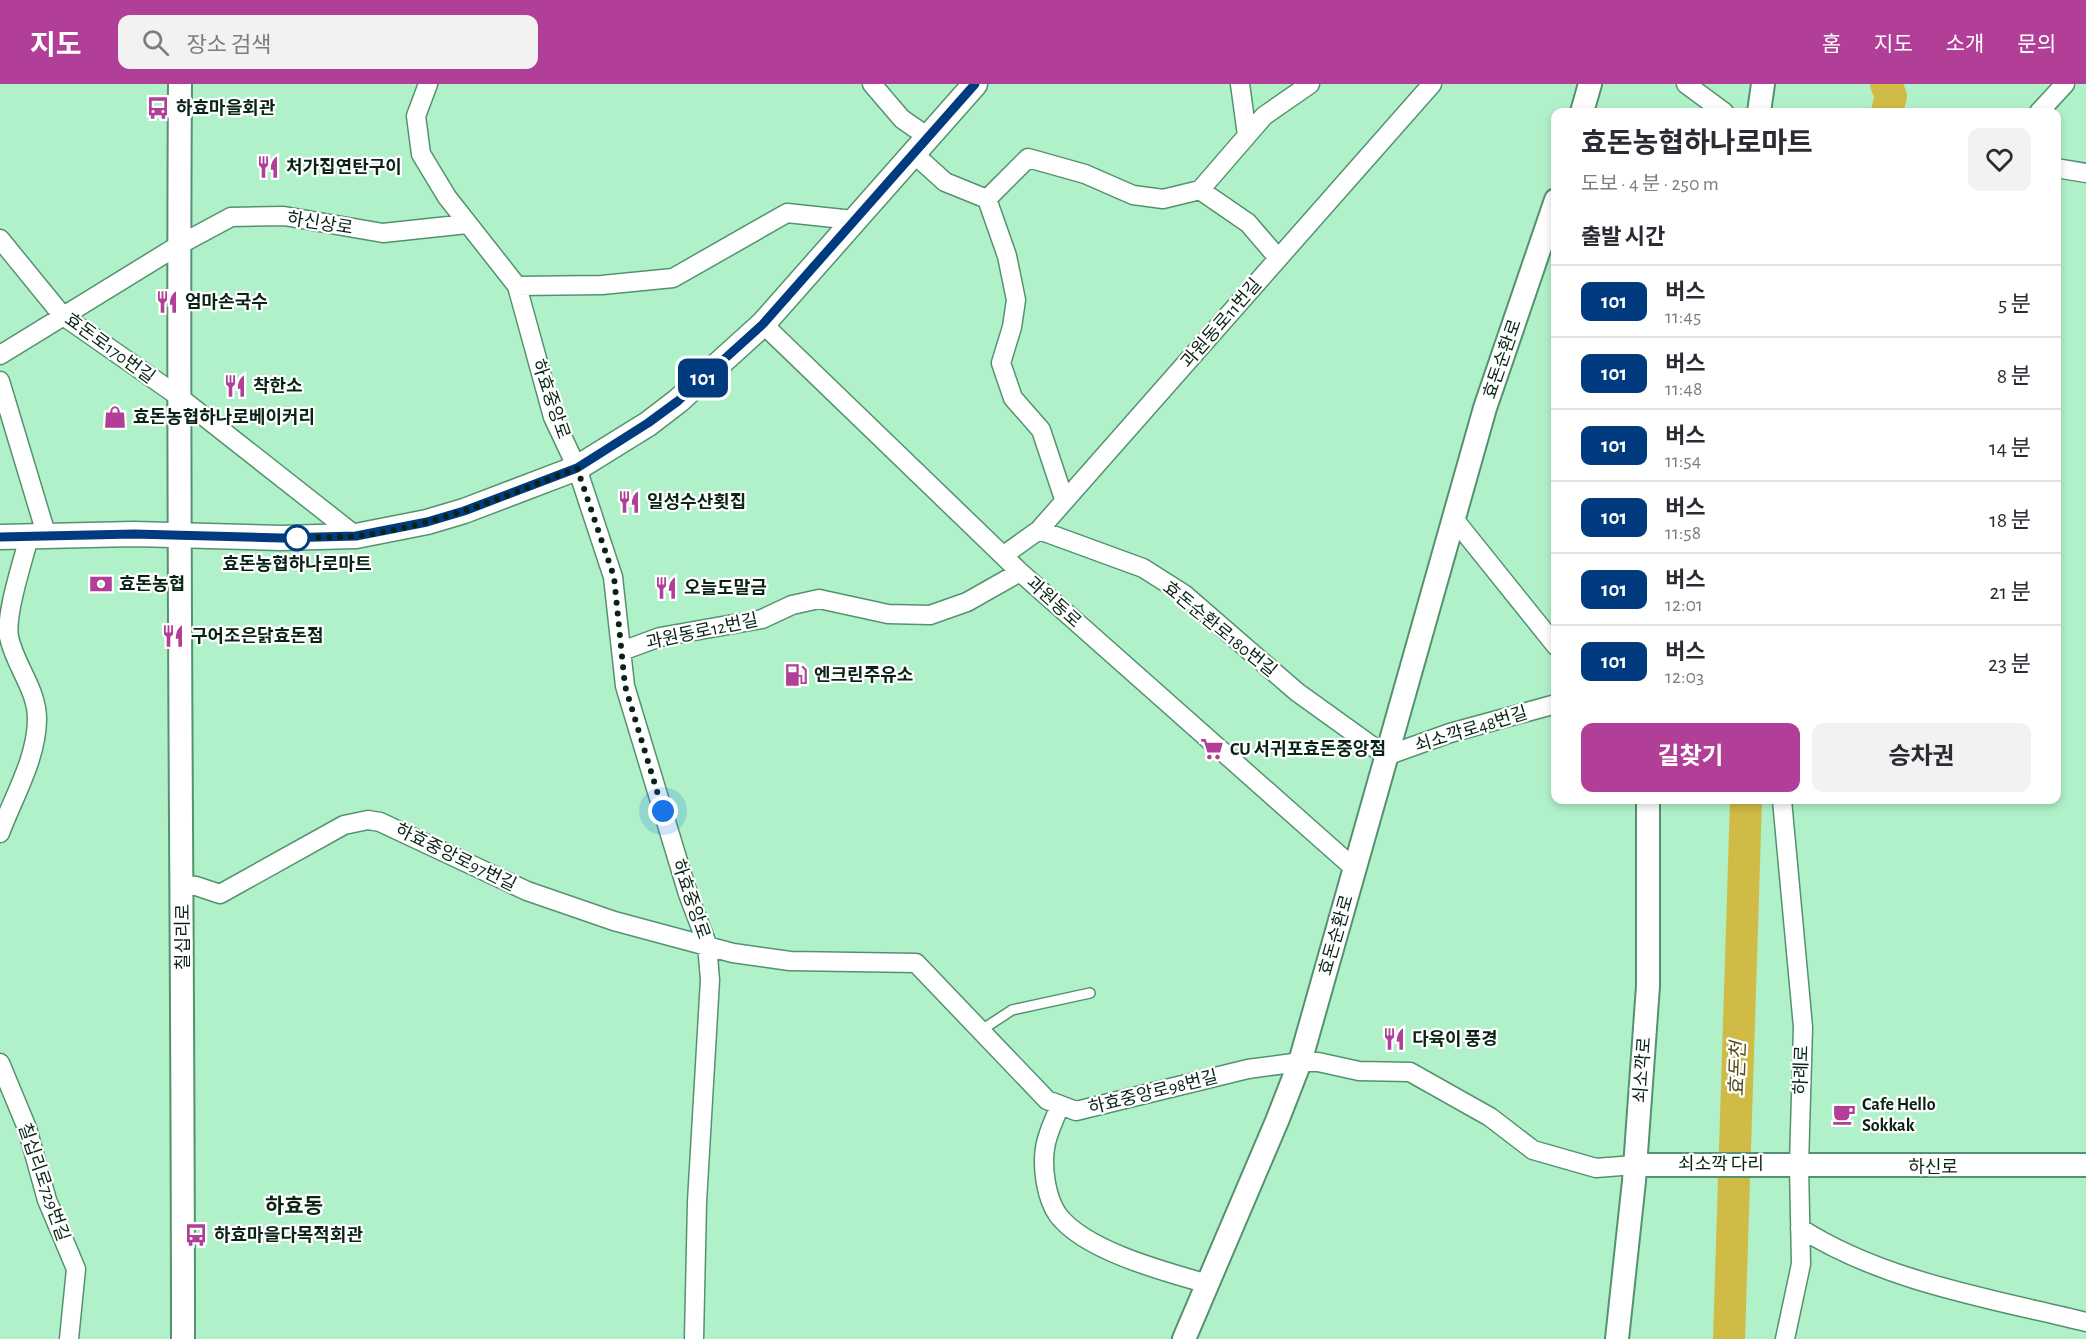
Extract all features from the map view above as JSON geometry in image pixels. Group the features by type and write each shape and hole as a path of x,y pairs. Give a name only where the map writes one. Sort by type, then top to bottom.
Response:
{"main road":[{"path":"0,537 356,536 427,522 464,511 577,468 640,429 678,401 763,324 975,84"}],"street":[{"path":"178,536 180,84"},
{"name":"하효중앙로","path":"428,84 416,116 422,154 467,224 517,286 553,417 577,468 614,577 625,686 688,894 707,944 710,980 697,1202 694,1339"},
{"path":"872,84 902,119 945,182 987,199 1007,256 1016,300 1012,327 1001,363 1013,399 1041,430 1064,499"},
{"path":"1240,84 1247,135"},
{"path":"987,199 1028,158 1085,174 1133,195 1162,199 1200,190 1264,116 1310,84"},
{"name":"과원동로11번길","path":"1004,555 1039,530 1432,84"},
{"path":"1583,108 1590,84"},
{"path":"1686,84 1719,108"},
{"path":"1760,108 1763,84"},
{"path":"2043,108 2065,84"},
{"path":"2061,169 2086,173"},
{"path":"1200,190 1248,224 1278,258"},
{"path":"517,286 602,285 673,278 787,213 853,220"},
{"name":"효돈순환로","path":"1184,1339 1300,1062 1485,408 1551,215"},
{"name":"하신상로","path":"0,355 179,244 231,217 284,216 382,233 467,224"},
{"name":"효돈로170번길","path":"0,239 62,315 178,396 356,536"},
{"name":"과원동로","path":"763,324 1020,572 1355,869"},
{"path":"0,381 38,537 14,594 8,635 31,689 37,717 36,738 0,833"},
{"path":"1454,519 1551,640"},
{"name":"효돈순환로180번길","path":"1039,530 1143,568 1184,594 1297,692 1386,756"},
{"name":"칠십리로","path":"178,536 183,885 183,1339"},
{"name":"과원동로12번길","path":"622,651 660,637 762,619 792,604 819,599 888,614 930,615 968,602 1020,572"},
{"name":"쇠소깍로48번길","path":"1386,756 1450,733 1551,705"},
{"name":"쇠소깍로","path":"1617,1339 1648,986 1648,804"},
{"name":"하례로","path":"1782,804 1803,1027 1789,1165 1800,1228 1801,1264 1785,1339"},
{"name":"하효중앙로97번길","path":"183,885 196,886 220,894 344,825 368,820 392,826 527,891 614,921 707,944"},
{"name":"하효중앙로98번길","path":"707,944 733,952 790,961 916,963 1047,1100 1077,1111 1248,1069 1318,1062 1359,1071 1410,1072 1490,1117 1533,1150 1596,1168 1634,1165"},
{"name":"칠십리로729번길","path":"0,1063 27,1128 47,1200 76,1269 69,1339"},
{"path":"1060,1105 1045,1146 1043,1164 1048,1193 1058,1215 1076,1231 1098,1245 1141,1264 1208,1284"},
{"name":"쇠소깍 다리","path":"1634,1165 1789,1165"},
{"name":"하신로","path":"1789,1165 2086,1165"},
{"path":"1800,1228 1846,1253 1914,1277 1961,1292 2086,1322"}],"lane":[{"path":"980,1031 1012,1010 1090,993"}],"waterway":[{"name":"효돈천","path":"1886,84 1891,96 1888,108"},
{"name":"효돈천","path":"1729,1339 1746,804"}],"bus line":[{"name":"101","path":"0,537 134,534 281,538 356,536 427,522 464,511 577,468 616,445 678,401 763,324 885,183 975,84"}],"place":[{"name":"하효마을회관","path":"158,108"},
{"name":"처가집연탄구이","path":"268,167"},
{"name":"엄마손국수","path":"167,302"},
{"name":"착한소","path":"235,386"},
{"name":"효돈농협하나로베이커리","path":"115,417"},
{"name":"일성수산횟집","path":"629,502"},
{"name":"효돈농협하나로마트","path":"297,538"},
{"name":"효돈농협","path":"101,584"},
{"name":"오늘도말금","path":"666,588"},
{"name":"구어조은닭효돈점","path":"173,636"},
{"name":"엔크린주유소","path":"796,675"},
{"name":"CU 서귀포효돈중앙점","path":"1212,749"},
{"name":"다육이 풍경","path":"1394,1039"},
{"name":"Cafe Hello Sokkak","path":"1844,1114"},
{"name":"하효마을다목적회관","path":"196,1235"}],"district":[{"name":"하효동","path":"294,1206"}],"route":[{"path":"297,538 356,536 427,522 497,500 577,468 614,577 625,686 663,811"}]}
